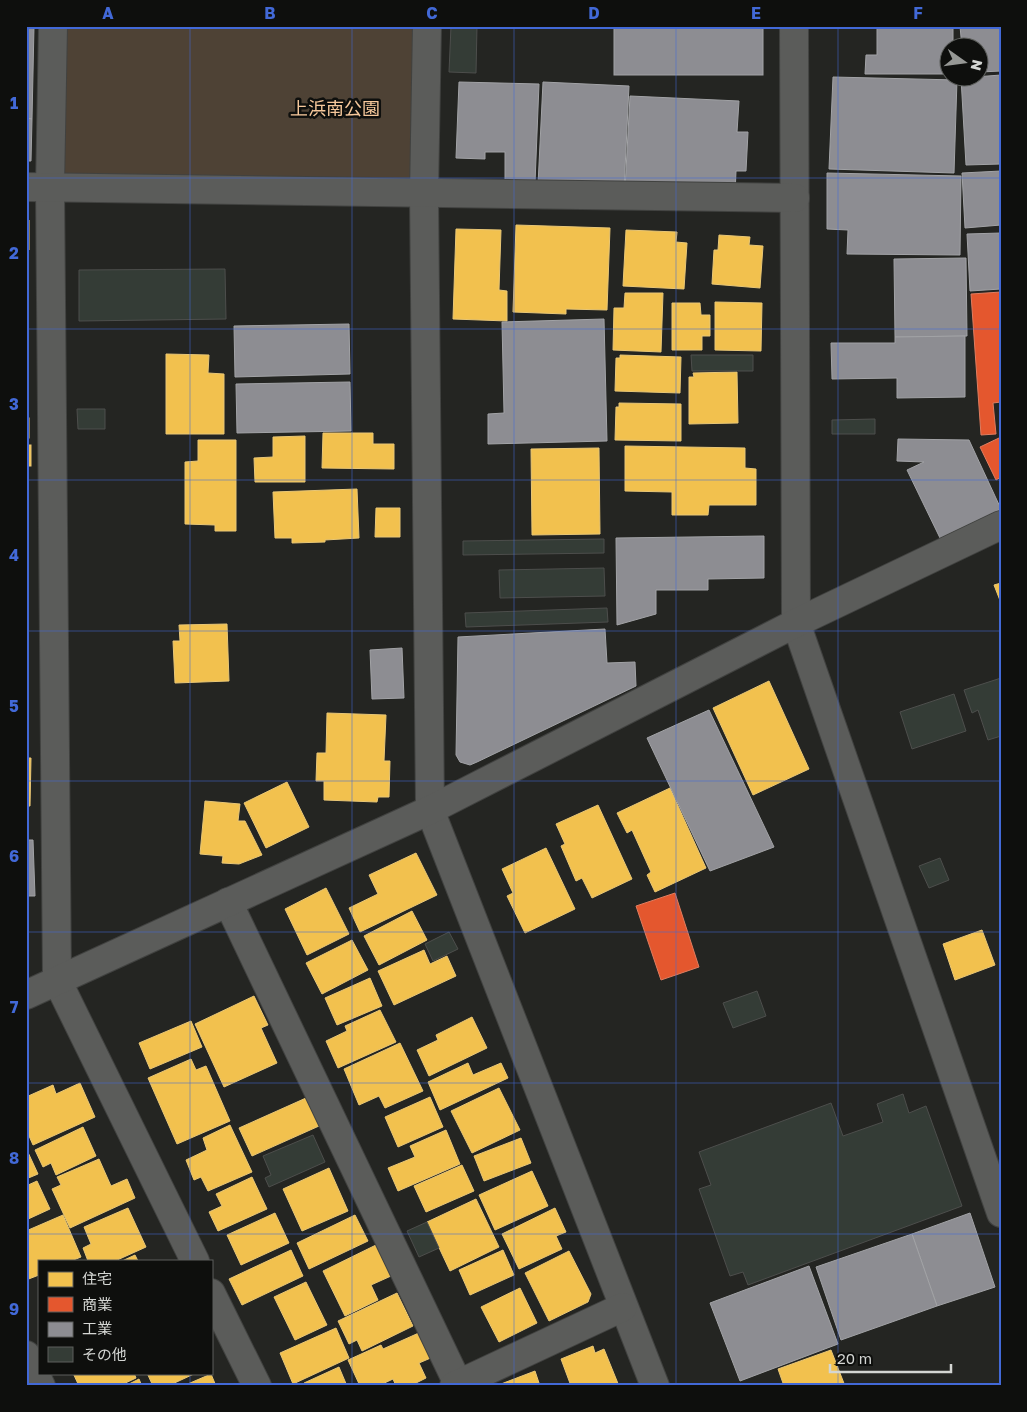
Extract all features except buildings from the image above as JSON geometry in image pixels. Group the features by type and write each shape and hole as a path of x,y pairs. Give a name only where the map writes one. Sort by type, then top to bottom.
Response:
{"street":[{"path":"54,26 38,187 57,980 196,1260"},
{"path":"427,26 424,193 430,810 622,1307 655,1386"},
{"path":"794,26 796,624 1001,1213"},
{"path":"38,187 795,198"},
{"path":"26,995 430,810 796,624 1001,525"},
{"path":"228,902 457,1385 622,1307"},
{"path":"212,1295 257,1386"},
{"path":"26,1355 41,1386"}],"green space":[{"name":"上浜南公園","path":"63,26 419,26 416,192 59,183"}]}
